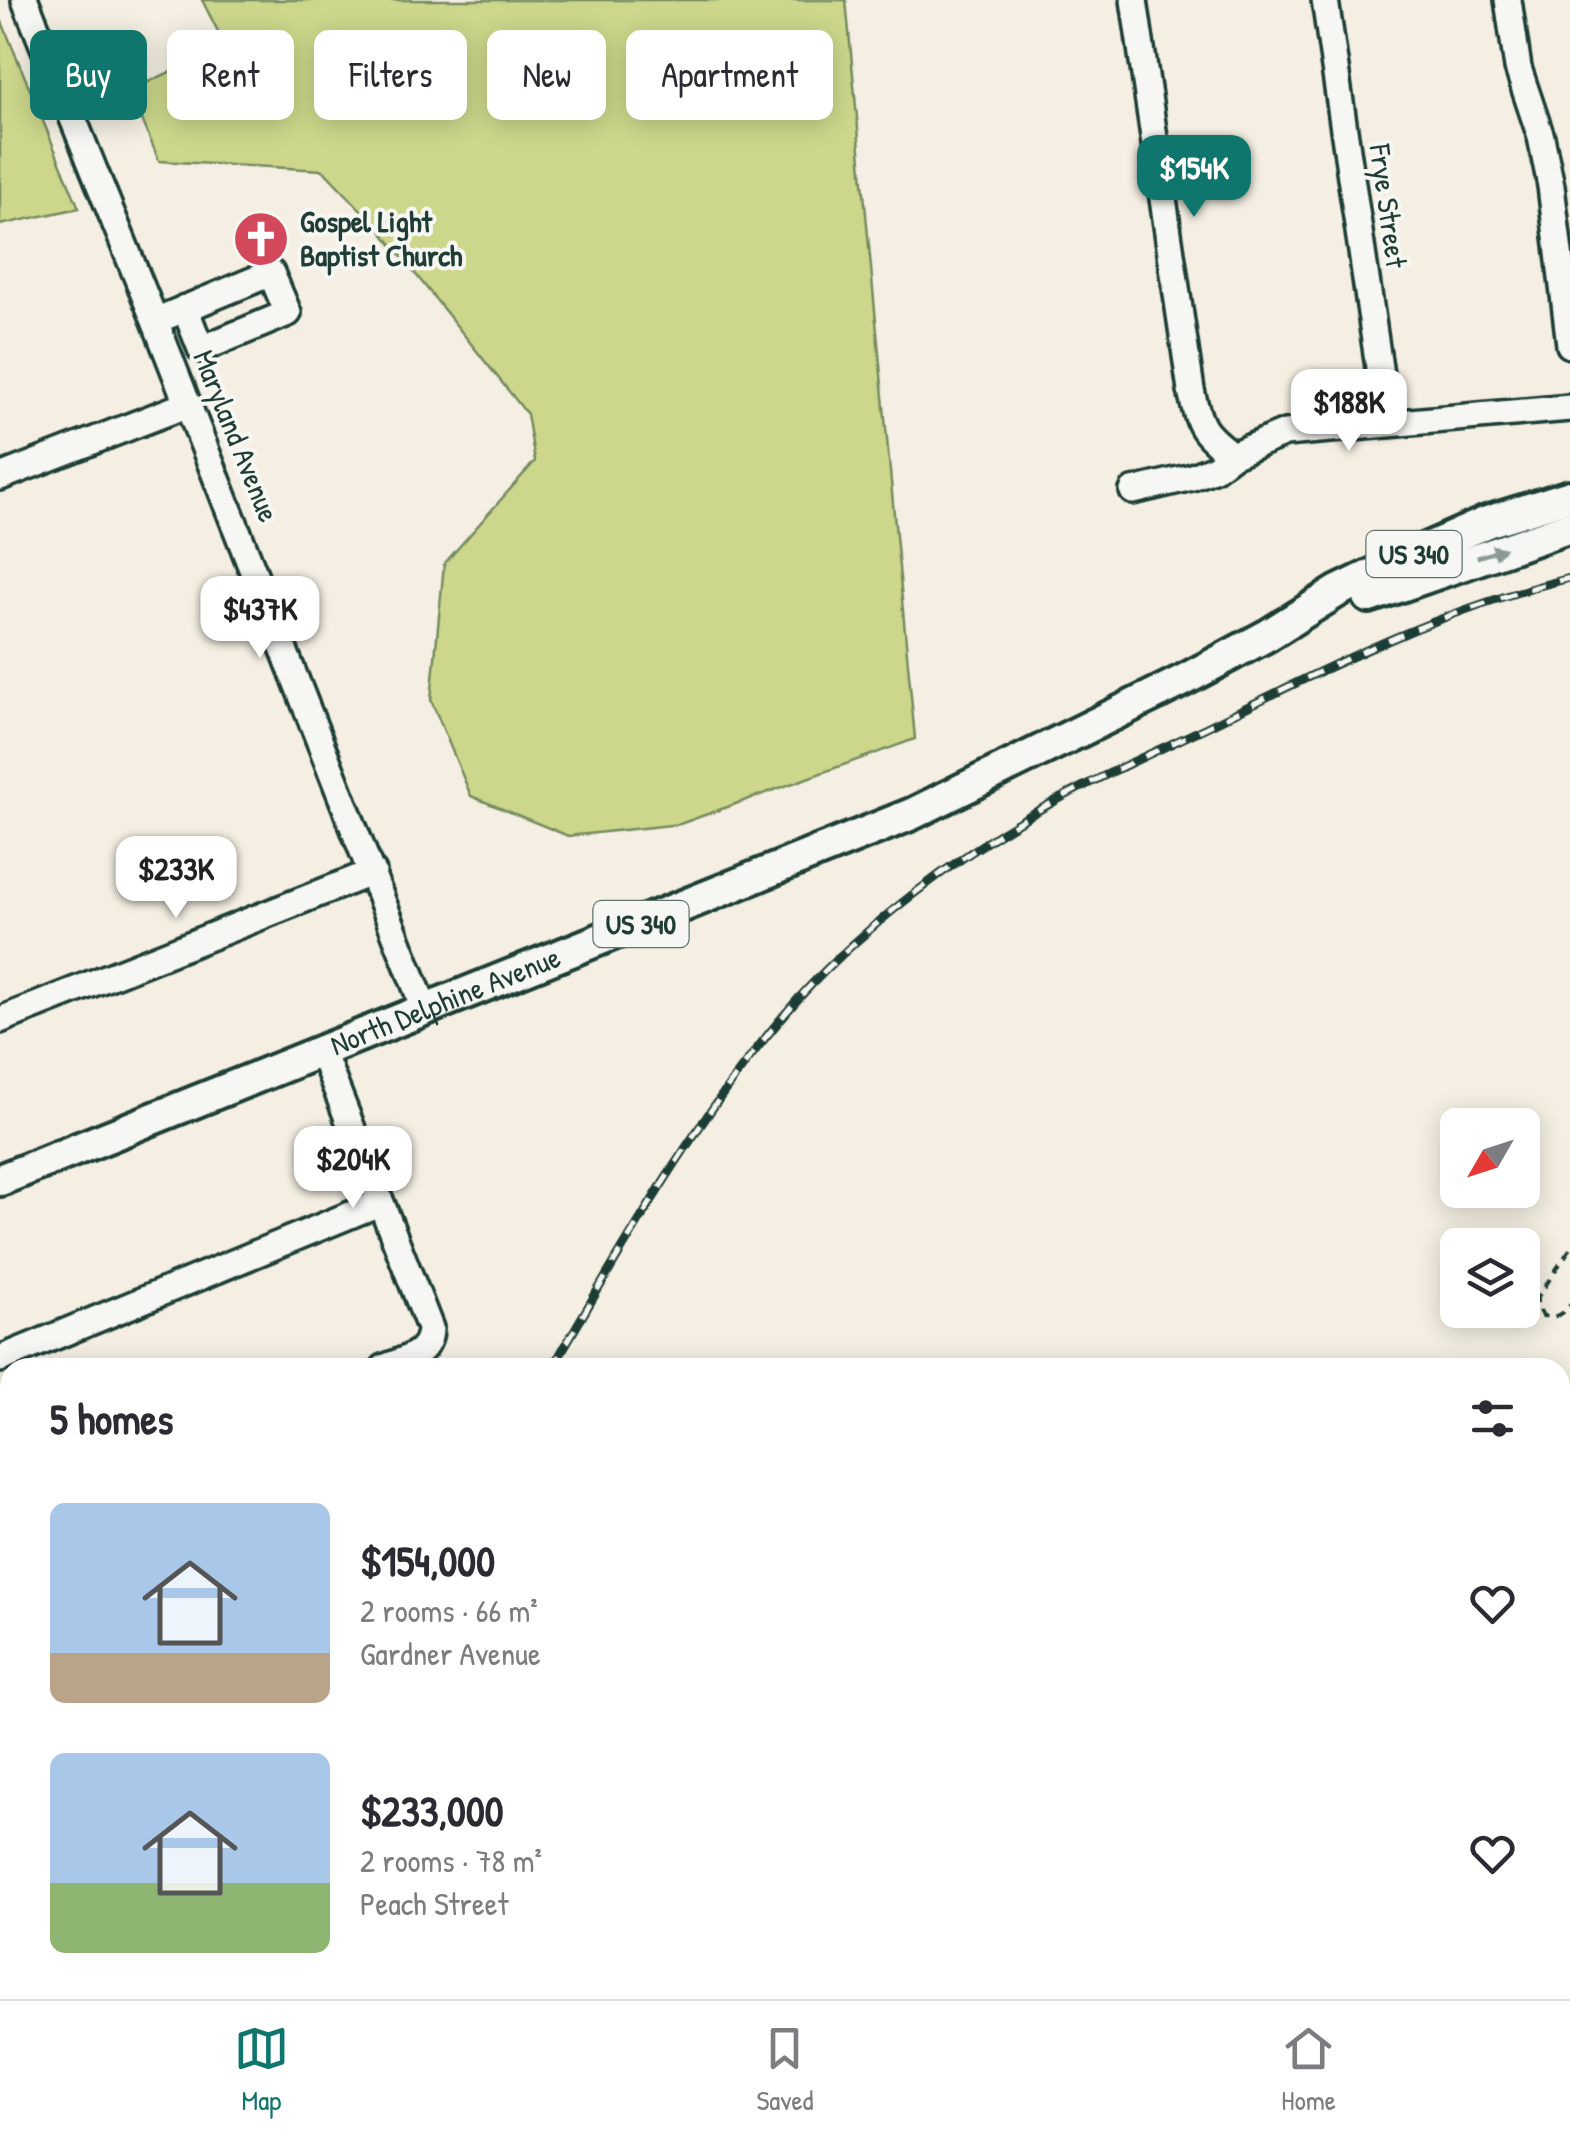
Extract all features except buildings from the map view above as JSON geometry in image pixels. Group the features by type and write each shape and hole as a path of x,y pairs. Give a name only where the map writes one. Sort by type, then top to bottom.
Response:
{"main road":[{"name":"North Delphine Avenue","path":"0,1180 912,814 1268,635 1338,591 1487,522 1570,496"},
{"name":"North Delphine Avenue","path":"1268,635 1400,584 1570,527"}],"street":[{"name":"Maryland Avenue","path":"25,0 155,320 425,1010"},
{"path":"1134,0 1191,390 1199,424 1206,435 1232,455"},
{"name":"Frye Street","path":"1325,0 1387,422"},
{"path":"1508,0 1518,68 1541,137 1551,186 1570,345"},
{"path":"155,320 185,308"},
{"path":"0,477 188,404"},
{"path":"1133,491 1192,477 1285,433 1570,408"},
{"path":"0,1020 372,872"},
{"path":"322,1052 430,1328 426,1346 407,1358"},
{"path":"2,1358 380,1203"}],"path":[{"path":"1570,1249 1537,1298 1537,1305 1543,1316 1552,1318 1560,1316 1570,1304"}],"green space":[{"path":"202,0 846,0 915,739 680,824 568,836 471,796 431,700 444,564 535,461 527,414 382,232 323,170 159,161 142,120 147,120 147,82 167,73 167,120 294,120 294,30 217,30"},
{"path":"0,17 30,90 30,120 43,120 79,208 0,225"}],"railway":[{"path":"558,1358 661,1186 752,1055 812,984 912,895 985,843 1057,800 1310,676 1438,620 1570,578"}],"place":[{"name":"Gospel Light Baptist Church","path":"261,239"}]}
